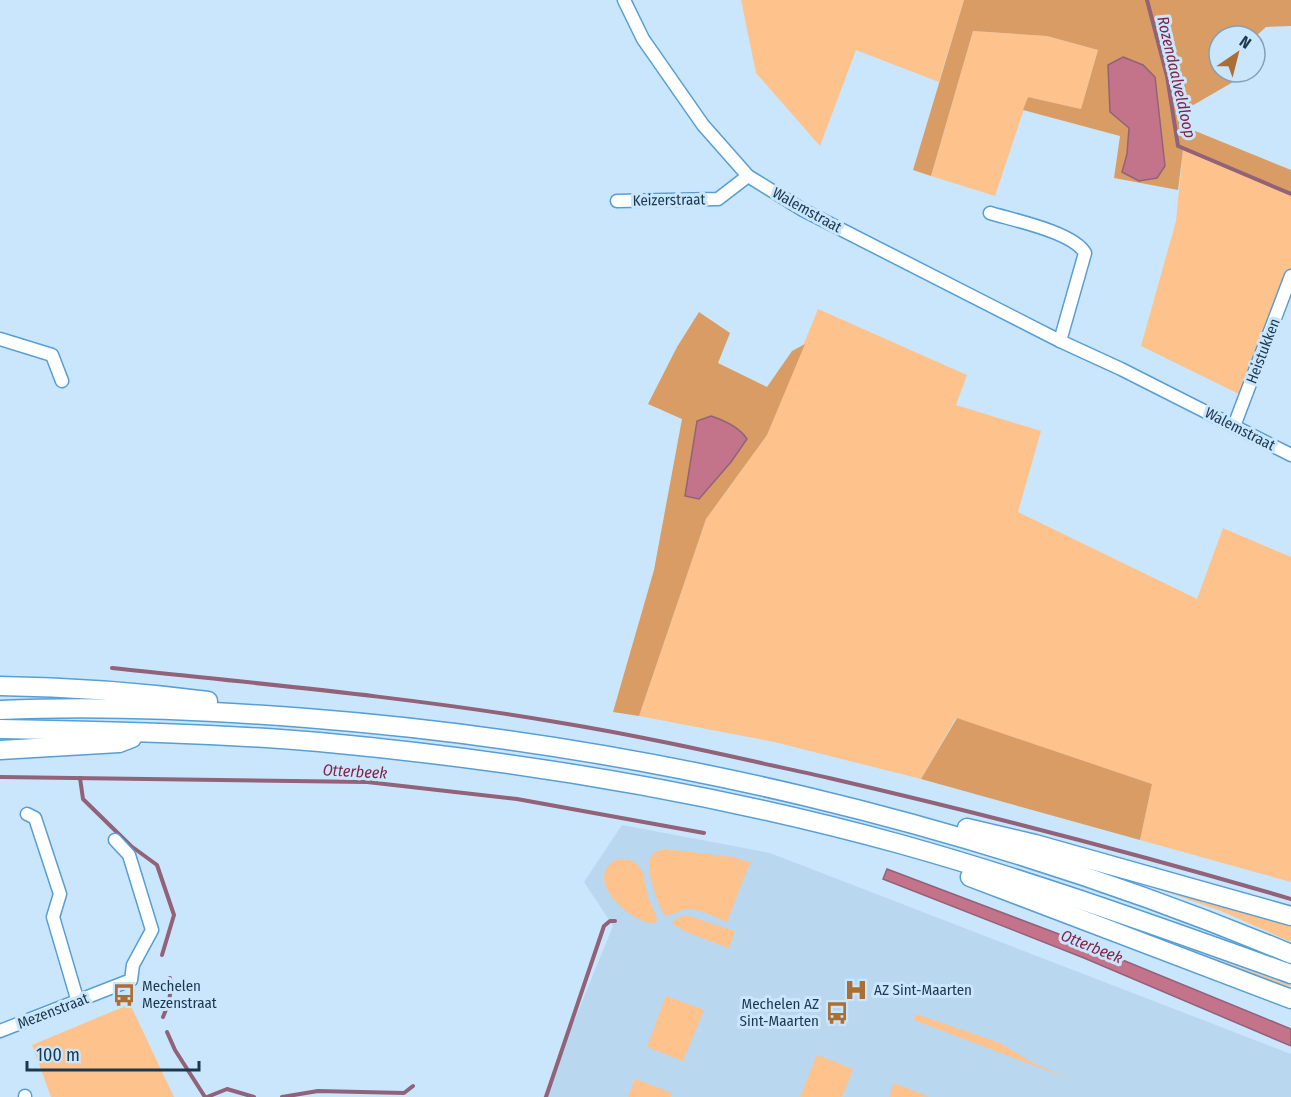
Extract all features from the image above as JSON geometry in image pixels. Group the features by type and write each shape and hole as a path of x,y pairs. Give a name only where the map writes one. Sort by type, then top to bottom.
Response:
{"highway":[{"path":"0,686 74,687 147,693 234,705 255,714"},
{"path":"0,710 157,709 255,714 477,736 609,756 737,781 903,822 1014,854 1215,922 1291,954"},
{"path":"0,729 147,732 318,742 501,763 651,788 758,810 899,844 1059,891 1291,974"},
{"path":"0,750 119,744 147,732"},
{"path":"903,822 933,820 1035,844 1291,916"},
{"path":"899,844 910,856 1006,890 1291,999"}],"street":[{"name":"Walemstraat","path":"624,0 643,39 703,125 748,176 803,210 1291,455"},
{"name":"Keizerstraat","path":"617,201 718,199 748,176"},
{"path":"990,213 1065,236 1081,246 1085,253 1060,341"},
{"name":"Heistukken","path":"1234,426 1291,276"},
{"path":"0,339 52,355 62,381"},
{"path":"27,814 36,818 60,894 54,917 78,1002"},
{"name":"Mezenstraat","path":"0,1031 131,980 133,965 152,930 129,855 115,840"}],"shaded area":[{"path":"741,0 964,0 939,82 856,50 820,146 756,73"},
{"path":"964,0 1291,0 1291,26 1207,24 1207,84 1230,84 1183,111 1183,126 1291,170 1291,194 1183,150 1178,190 1114,178 1120,136 1023,110 1028,97 1081,109 1098,50 1047,36 973,31 931,176 913,170","holes":["1155,77 1158,109 1122,172 1127,154 1129,128"]},
{"path":"973,31 1047,36 1098,50 1081,109 1028,97 995,196 931,176"},
{"path":"1123,57 1143,65 1155,77 1165,166 1157,178 1139,181 1122,172 1127,154 1129,128 1110,112 1108,65"},
{"path":"1183,149 1291,194 1291,272 1243,396 1141,346 1176,221"},
{"path":"818,309 967,375 956,405 1041,431 1018,512 1197,599 1223,528 1291,557 1291,882 1140,840 1152,784 956,718 921,779 774,742 639,716 706,519 767,435"},
{"path":"699,312 730,333 718,363 767,387 792,351 805,344 767,435 706,519 639,716 613,712 654,570 682,419 648,404 677,347"},
{"path":"711,416 736,428 747,439 731,462 699,499 685,496 697,421"},
{"path":"957,718 1152,784 1140,840 921,779"},
{"name":"AZ Sint-Maarten","path":"622,825 770,853 1291,1054 1291,1097 543,1097 613,926 584,882"},
{"path":"665,849 733,857 759,865 750,863 727,922 694,909 664,915 652,885 649,867 652,855"},
{"path":"618,859 630,860 638,865 643,873 648,897 657,918 656,923 648,923 625,910 607,889 604,878 607,868"},
{"path":"887,869 1064,936 1291,1029 1291,1046 1084,958 883,879"},
{"path":"1102,869 1291,924 1291,942 1221,911"},
{"path":"1062,905 1290,985 1291,995"},
{"path":"686,915 735,931 729,948 686,932 673,924 675,919"},
{"path":"666,996 704,1010 683,1061 647,1047"},
{"path":"130,1004 174,1097 51,1097 32,1045"},
{"path":"916,1014 1000,1043 1033,1063 1072,1080 914,1020"},
{"path":"817,1055 853,1069 842,1097 800,1097"},
{"path":"635,1079 672,1093 670,1097 628,1097"},
{"path":"894,1083 929,1097 889,1097"}],"waterway":[{"name":"Rozendaalveldloop","path":"1147,0 1167,76 1178,146 1291,194"},
{"path":"112,668 446,705 625,734 829,778 945,806 1118,850 1291,899"},
{"name":"Otterbeek","path":"0,777 367,782 517,799 704,833"},
{"path":"80,778 83,799 131,846 157,865 174,915 162,955"},
{"path":"546,1097 604,926 610,921 615,921"},
{"path":"163,1017 170,998 170,978"},
{"path":"167,1032 175,1050 205,1097"},
{"path":"282,1097 318,1091 404,1093 413,1086"},
{"path":"207,1097 227,1089 254,1097"}],"place":[{"name":"AZ Sint-Maarten","path":"856,990"},
{"name":"Mechelen Mezenstraat","path":"124,995"},
{"name":"Mechelen AZ Sint-Maarten","path":"837,1013"}]}
